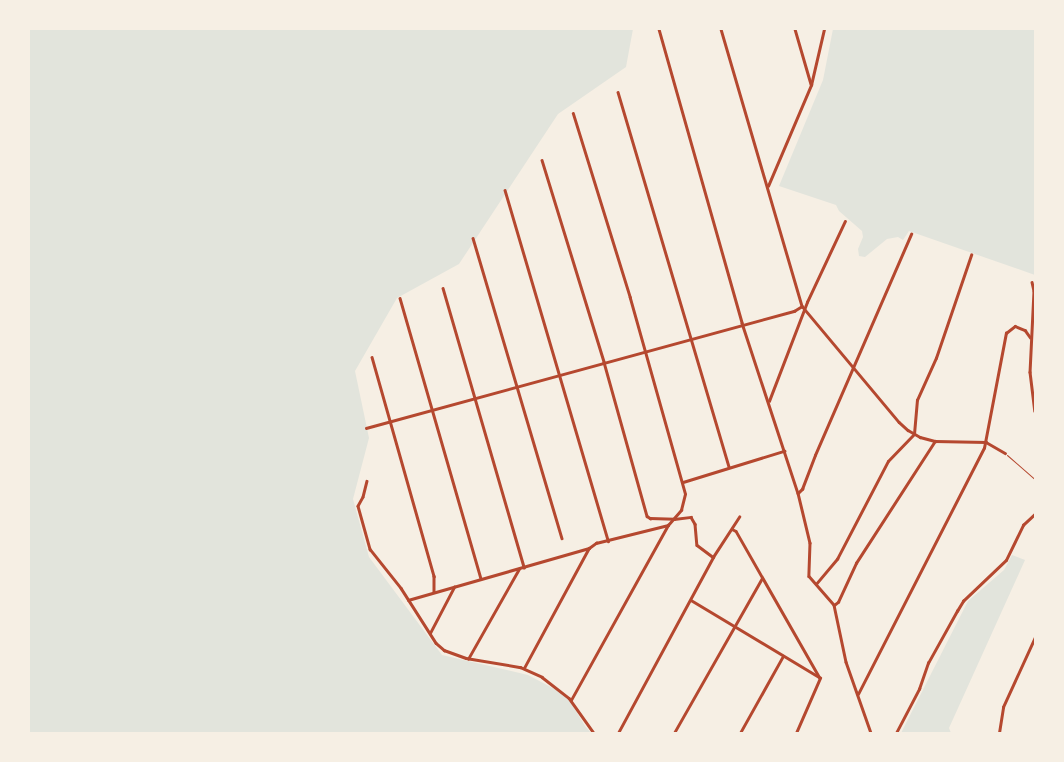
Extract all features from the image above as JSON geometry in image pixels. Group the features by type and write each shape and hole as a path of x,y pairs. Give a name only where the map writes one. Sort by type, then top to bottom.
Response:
{"street":[{"path":"659,29 742,323 798,493 810,544 808,572 834,605 846,662 871,733"},
{"path":"721,29 802,306 899,422 914,434 935,441 986,442 1005,453"},
{"path":"795,29 811,85"},
{"path":"767,187 811,85 824,29"},
{"path":"618,92 729,467"},
{"path":"571,700 668,525 684,505 684,482 573,114"},
{"path":"542,160 604,362 647,516 650,518 674,519 688,515 694,519 697,545 713,557"},
{"path":"505,190 608,541"},
{"path":"768,402 845,221"},
{"path":"798,493 802,489 911,234"},
{"path":"473,238 562,538"},
{"path":"816,584 837,559 888,462 914,434 918,400 936,358 971,255"},
{"path":"1032,282 1034,302 1030,337 1030,372 1035,411"},
{"path":"443,288 524,567"},
{"path":"400,298 434,409 481,579"},
{"path":"366,428 742,323 794,311 802,306"},
{"path":"858,694 986,442 1006,333 1010,328 1018,327 1025,330 1030,337"},
{"path":"372,357 434,576 434,592"},
{"path":"834,605 838,602 856,563 935,441"},
{"path":"684,482 784,451"},
{"path":"367,481 363,498 358,506 369,547 405,594 430,633 443,649 468,658 523,668 549,681 571,700 594,733"},
{"path":"896,733 918,689 928,663 963,601 1006,560 1023,525 1035,514"},
{"path":"618,733 713,557 739,517"},
{"path":"408,600 668,525"},
{"path":"732,528 736,530 820,678"},
{"path":"523,668 588,548"},
{"path":"468,658 519,569"},
{"path":"674,733 733,626 762,578"},
{"path":"430,633 454,587"},
{"path":"691,600 820,678"},
{"path":"999,733 1003,707 1035,637"},
{"path":"740,733 783,656"},
{"path":"796,733 820,678"}],"path":[{"path":"1005,453 1035,479"}],"shaded area":[{"path":"29,29 633,29 626,67 558,114 459,264 397,298 355,371 369,438 353,499 369,557 442,655 528,675 562,693 570,701 591,733 29,733"},
{"path":"833,29 1035,29 1035,275 909,231 903,240 898,237 887,239 865,257 859,256 858,249 863,237 862,231 839,211 836,205 779,186 823,80"},
{"path":"1012,555 1025,560 949,728 951,733 901,733 968,601 1004,570"}]}
